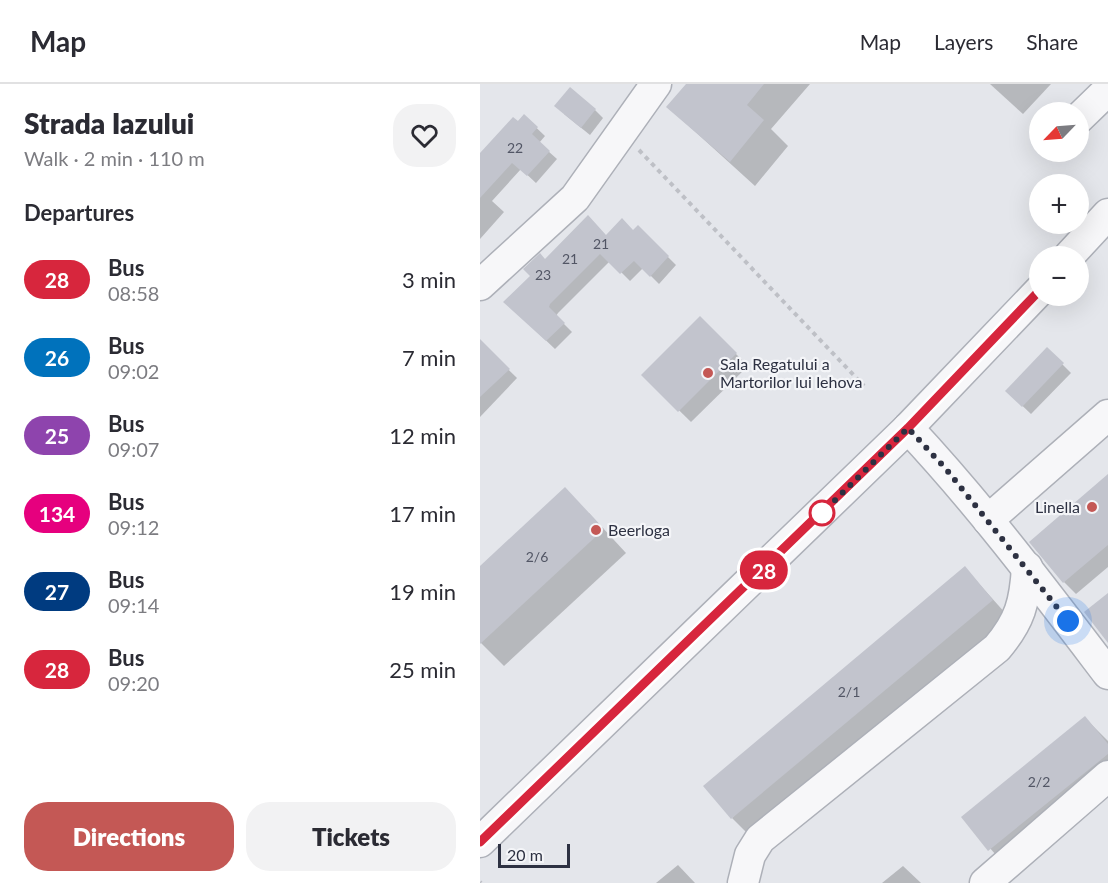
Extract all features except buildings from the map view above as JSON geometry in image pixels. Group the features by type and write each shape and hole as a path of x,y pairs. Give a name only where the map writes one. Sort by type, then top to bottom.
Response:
{"street":[{"path":"480,285 575,198 656,84"},
{"path":"1089,108 1108,90"},
{"path":"1078,246 1108,214"},
{"path":"480,842 908,428 1029,302"},
{"path":"988,520 1108,415"},
{"path":"908,428 1027,567 1108,674"},
{"path":"743,883 750,855 760,839 997,648 1022,609 1026,597 1027,567"},
{"path":"985,883 1108,776"}],"path":[{"path":"621,133 864,386"}],"bus line":[{"name":"28","path":"480,842 718,615 908,428 1029,302"}],"place":[{"name":"Sala Regatului a Martorilor lui Iehova","path":"708,373"},
{"name":"Linella","path":"1092,507"},
{"name":"Beerloga","path":"596,530"}],"route":[{"path":"822,513 817,518 908,428 946,469 1027,567 1068,621"}]}
